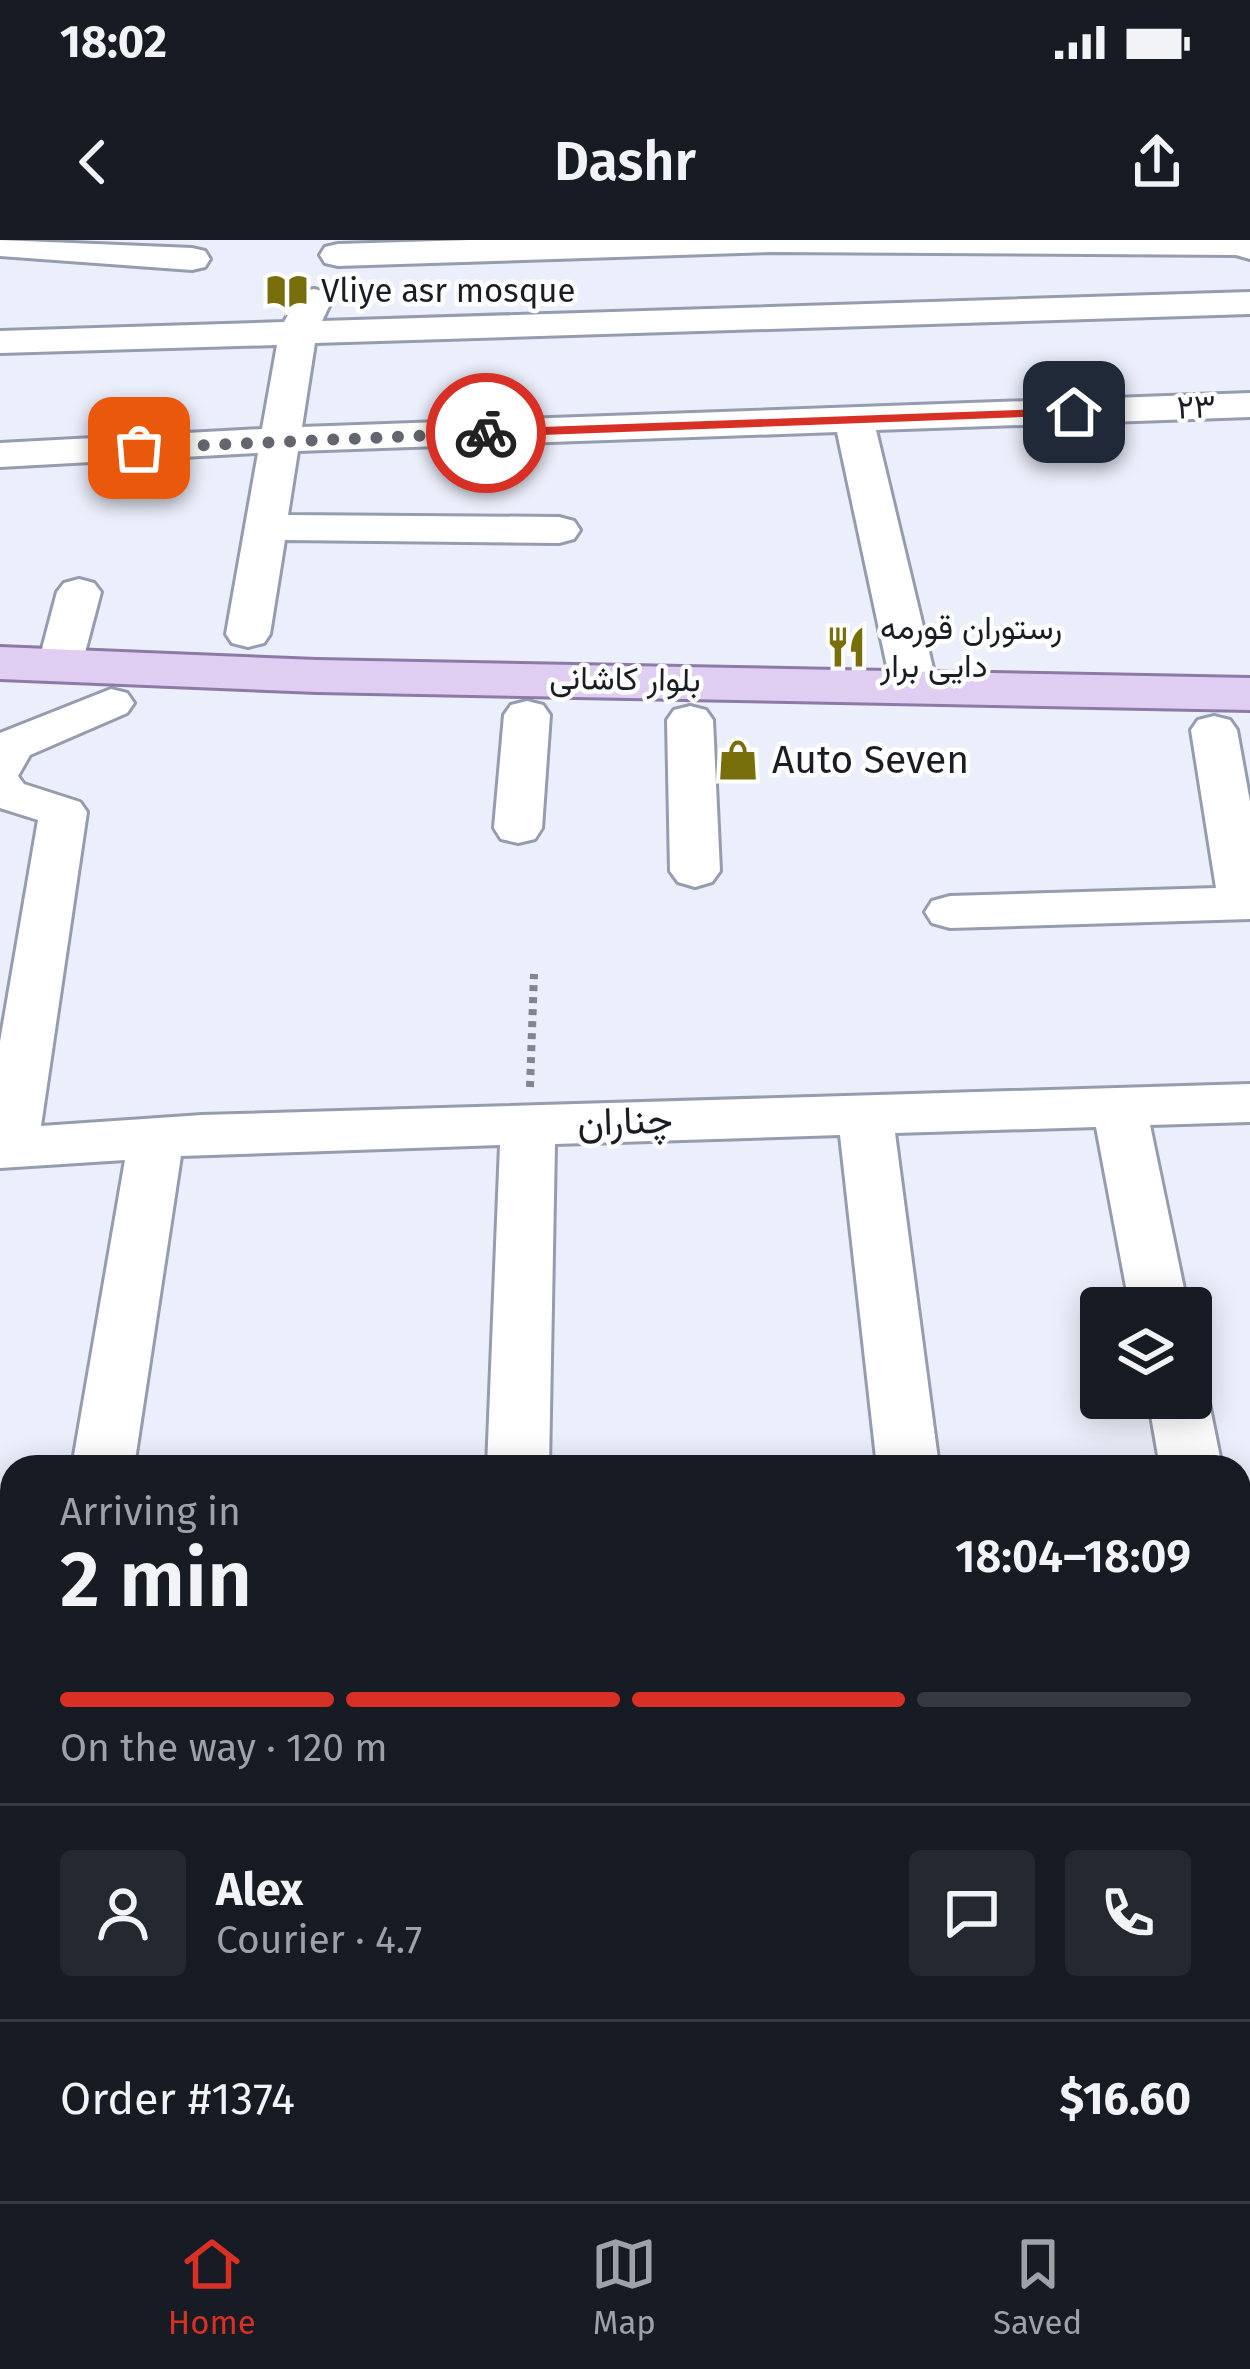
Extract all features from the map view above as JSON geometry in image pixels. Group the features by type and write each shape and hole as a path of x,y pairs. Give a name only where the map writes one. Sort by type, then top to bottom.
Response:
{"main road":[{"name":"بلوار کاشانی","path":"0,663 317,676 914,686 1231,712"},
{"name":"بلوار کاشانی","path":"0,700 690,721 1231,712"}],"street":[{"path":"248,634 298,331 344,248 772,242 1246,244"},
{"path":"0,244 197,249 149,336"},
{"path":"0,342 1250,303"},
{"name":"۲۳","path":"0,455 279,440 1250,405"},
{"path":"854,421 914,686"},
{"path":"265,527 559,530"},
{"path":"60,664 79,592"},
{"path":"184,670 248,634"},
{"path":"248,634 317,676"},
{"path":"0,768 10,746 111,703"},
{"path":"950,911 1246,903 1231,712"},
{"path":"518,828 527,716"},
{"path":"690,721 695,871"},
{"path":"0,784 1,793 63,812 24,911 5,1148"},
{"name":"چناران","path":"5,1148 528,1124 1250,1103"},
{"path":"1119,1106 1156,1287"},
{"path":"865,1114 907,1455"},
{"path":"518,1455 528,1124"},
{"path":"105,1455 156,1138"},
{"path":"1182,1419 1189,1455"}],"path":[{"path":"528,1124 534,974"}],"way so far":[{"path":"139,448 486,433"}],"place":[{"name":"Vliye asr mosque","path":"287,291"},
{"name":"رستوران قورمه دایی برار","path":"846,647"},
{"name":"Auto Seven","path":"738,760"}],"route":[{"path":"486,433 1074,412"}]}
